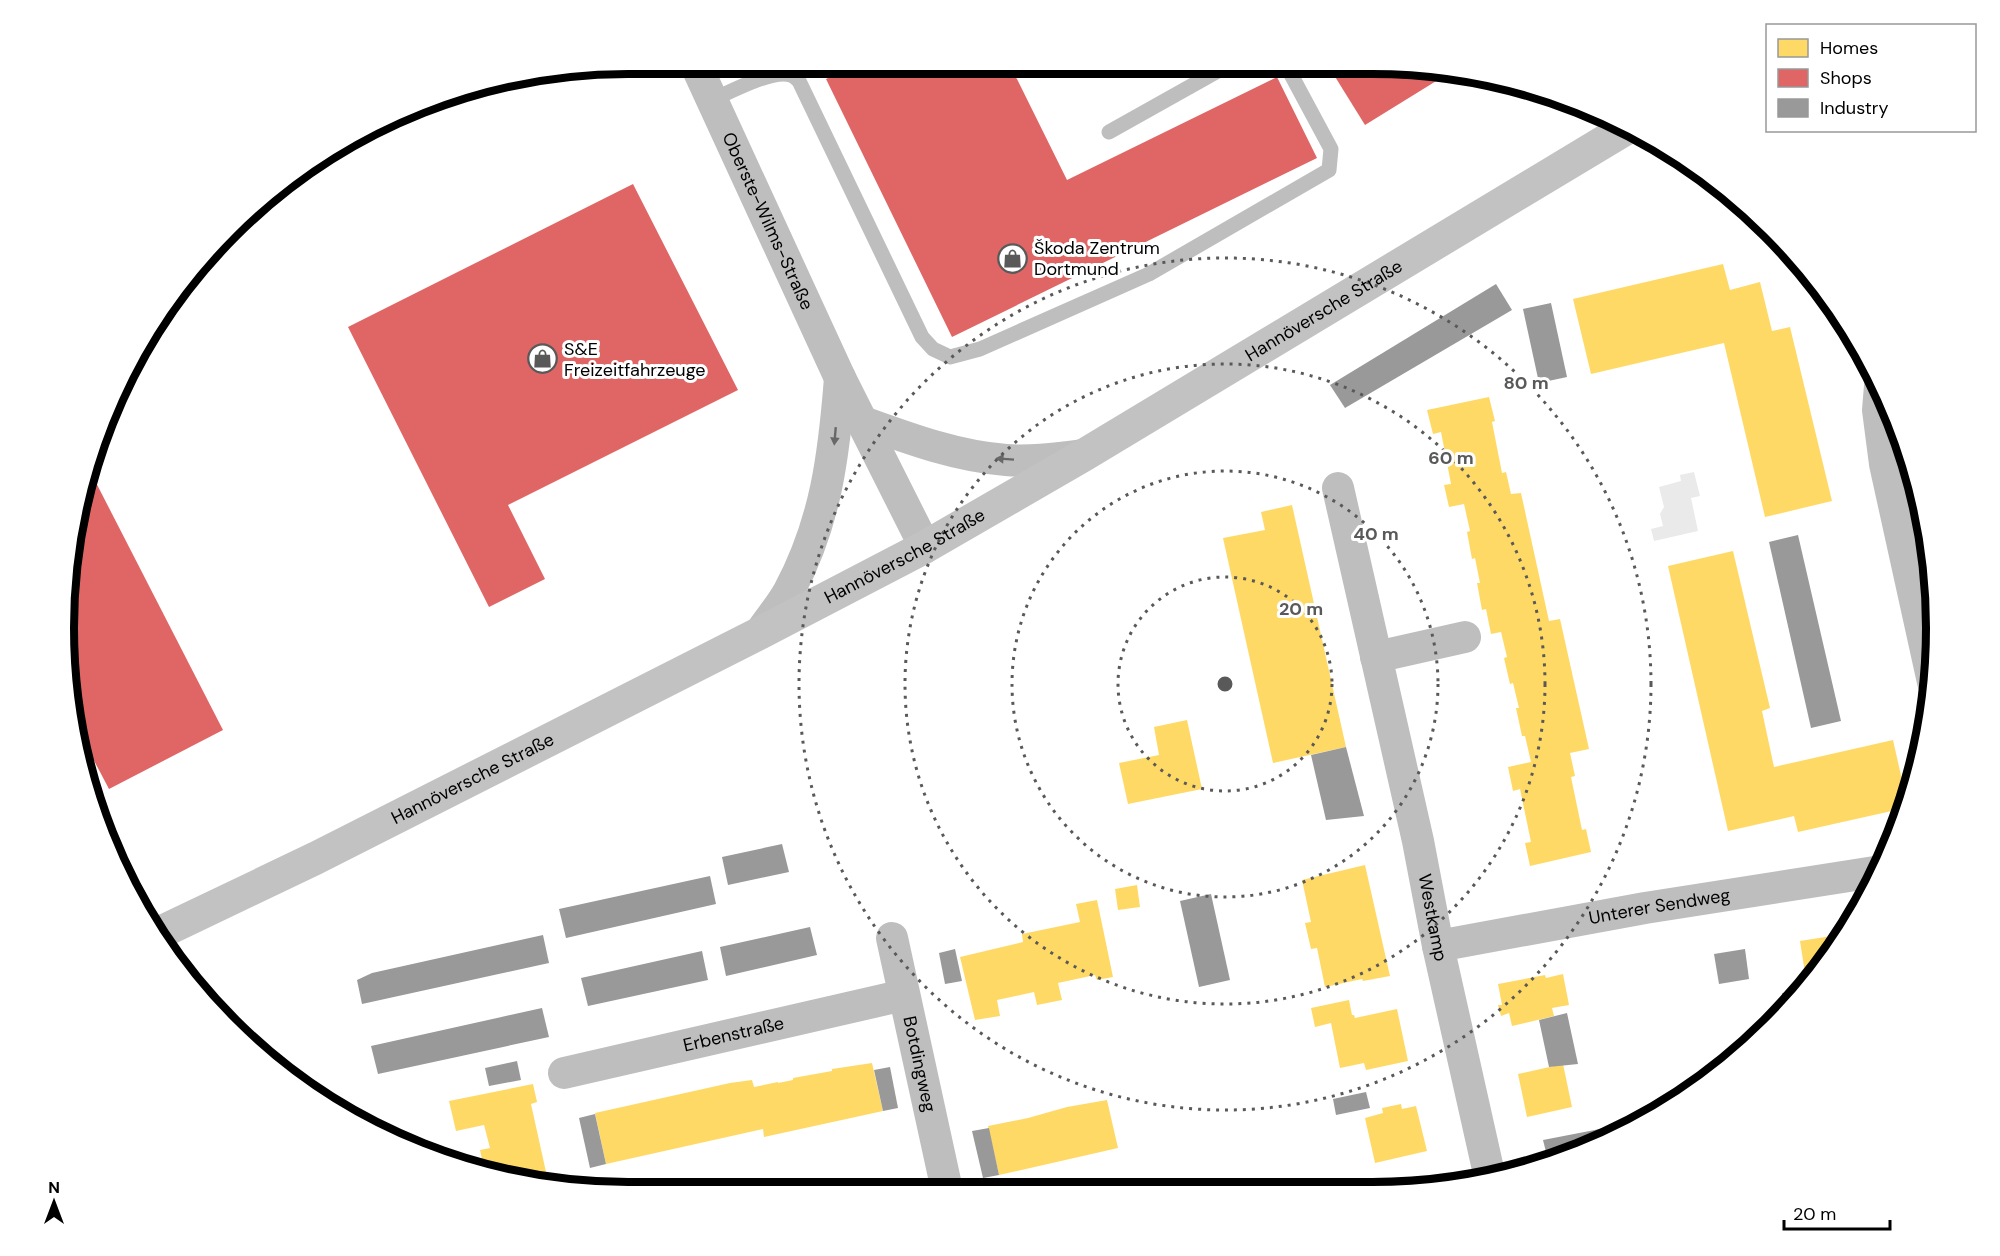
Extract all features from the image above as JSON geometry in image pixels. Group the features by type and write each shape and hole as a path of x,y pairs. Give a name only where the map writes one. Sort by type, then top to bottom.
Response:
{"main road":[{"name":"Hannöversche Straße","path":"164,931 316,858 760,633 925,546 1084,455 1619,132"}],"street":[{"name":"Oberste-Wilms-Straße","path":"700,74 840,378 925,546"},
{"name":"Oberste-Wilms-Straße","path":"760,633 788,593 822,509 834,450 840,378"},
{"path":"1879,404 1885,464 1925,648"},
{"path":"863,422 934,448 1007,460 1084,455"},
{"name":"Westkamp","path":"1338,488 1418,841 1438,946 1488,1170"},
{"path":"1376,657 1465,637"},
{"name":"Unterer Sendweg","path":"1438,946 1645,908 1869,873"},
{"name":"Botdingweg","path":"892,938 945,1182"},
{"name":"Erbenstraße","path":"564,1073 904,994"}],"lane":[{"path":"1109,132 1211,74"},
{"path":"712,100 774,75 790,75 799,81 922,337 933,349 950,357 980,349 1149,274 1329,170 1330,149 1291,74"}],"shaded area":[{"path":"1694,472 1700,496 1691,498 1698,531 1654,541 1651,529 1663,526 1660,514 1664,507 1659,487 1681,481 1680,475"}],"building: Homes":[{"path":"1723,264 1730,290 1760,282 1772,331 1790,327 1832,501 1765,517 1724,343 1591,374 1573,299"},
{"path":"1489,397 1495,421 1492,422 1502,473 1506,472 1511,494 1521,493 1549,621 1560,619 1589,749 1570,753 1575,776 1571,777 1582,830 1586,829 1591,852 1530,866 1525,843 1531,842 1520,789 1513,791 1508,767 1531,762 1525,736 1522,736 1516,708 1519,708 1513,683 1510,684 1501,632 1491,634 1486,609 1482,610 1477,583 1480,583 1475,558 1472,559 1467,532 1470,531 1464,504 1449,507 1444,485 1451,484 1441,432 1433,434 1427,410"},
{"path":"1292,505 1346,747 1273,763 1223,538 1265,530 1261,512"},
{"path":"1733,551 1770,708 1762,711 1774,767 1893,740 1903,786 1895,810 1798,832 1794,816 1728,831 1668,566"},
{"path":"1187,720 1202,789 1128,804 1119,763 1159,755 1154,727"},
{"path":"1365,865 1390,976 1325,987 1317,948 1311,949 1305,923 1311,922 1302,880"},
{"path":"1137,885 1140,907 1118,910 1115,889"},
{"path":"1097,900 1113,977 1097,980 1095,975 1058,983 1062,1000 1037,1005 1034,992 997,1000 1000,1016 975,1020 960,957 1023,942 1022,934 1080,922 1076,904"},
{"path":"1833,936 1805,974 1800,941"},
{"path":"1563,974 1569,1005 1552,1008 1554,1016 1512,1026 1509,1013 1501,1016 1498,1005 1502,1005 1498,984"},
{"path":"1349,1000 1352,1015 1355,1018 1397,1009 1408,1061 1366,1070 1364,1063 1340,1068 1331,1023 1315,1027 1311,1008"},
{"path":"872,1063 883,1111 764,1137 763,1129 606,1164 595,1113 730,1083 752,1080 754,1087 832,1071 832,1069"},
{"path":"1563,1064 1572,1107 1527,1117 1518,1074"},
{"path":"533,1084 537,1102 531,1104 547,1177 483,1164 480,1150 490,1148 484,1125 456,1131 449,1101"},
{"path":"1107,1100 1118,1148 999,1175 988,1126"},
{"path":"1401,1104 1402,1109 1416,1106 1427,1151 1375,1163 1365,1118 1383,1113 1382,1108"}],"building: Shops":[{"name":"Škoda Zentrum Dortmund","path":"836,74 1014,74 1067,180 1277,77 1317,158 952,337 826,79"},
{"path":"1333,74 1441,78 1365,125"},
{"name":"S&E Freizeitfahrzeuge","path":"633,184 738,390 508,505 545,579 489,607 348,327"},
{"path":"94,478 223,730 109,789 86,746 78,700 75,664 75,592 78,556"}],"building: Industry":[{"path":"1496,284 1512,310 1345,408 1330,385"},
{"path":"1551,303 1567,377 1539,383 1523,309"},
{"path":"1798,535 1841,721 1811,728 1769,542"},
{"path":"1346,747 1364,816 1326,820 1311,755"},
{"path":"782,844 789,872 728,885 722,857"},
{"path":"710,876 716,904 566,938 559,909"},
{"path":"1211,894 1230,980 1199,987 1180,901"},
{"path":"810,927 817,955 726,976 720,947"},
{"path":"543,935 549,963 362,1004 357,980 372,973"},
{"path":"955,949 962,981 945,984 939,953"},
{"path":"1745,949 1749,979 1719,984 1714,954"},
{"path":"702,951 708,980 588,1006 581,978"},
{"path":"1791,992 1783,1000 1782,993"},
{"path":"542,1008 549,1037 378,1074 371,1046"},
{"path":"1567,1013 1578,1064 1549,1067 1539,1020"},
{"path":"517,1061 521,1080 489,1086 485,1068"},
{"path":"890,1067 898,1108 883,1111 874,1070"},
{"path":"1366,1092 1370,1108 1336,1115 1333,1099"},
{"path":"595,1114 606,1164 590,1168 579,1118"},
{"path":"989,1128 999,1175 983,1178 972,1131"},
{"path":"1605,1128 1605,1130 1584,1140 1547,1154 1543,1140"}],"place":[{"name":"Škoda Zentrum Dortmund","path":"1013,258"},
{"name":"S&E Freizeitfahrzeuge","path":"543,359"}]}
